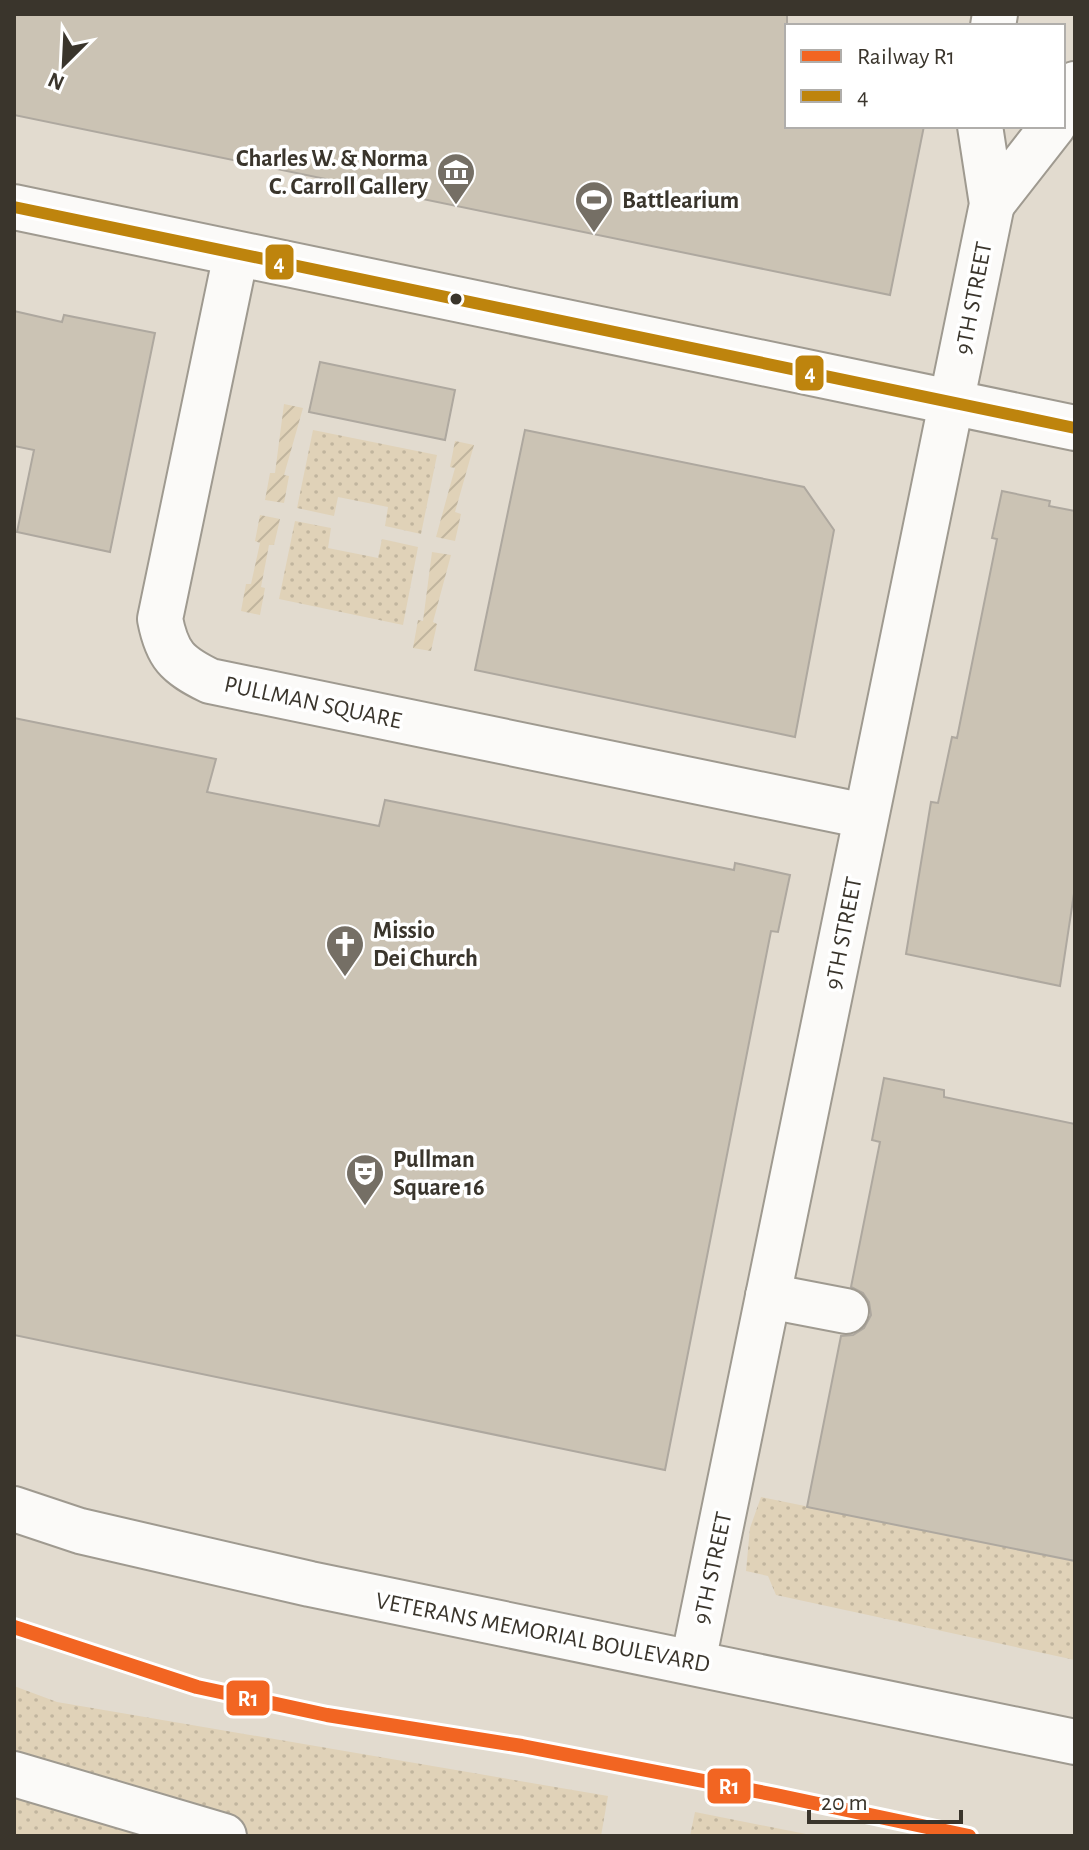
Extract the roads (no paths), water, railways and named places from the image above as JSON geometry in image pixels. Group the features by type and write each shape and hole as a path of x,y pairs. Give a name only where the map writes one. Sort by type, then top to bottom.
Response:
{"street":[{"path":"1065,106 1075,84"},
{"name":"9TH STREET","path":"693,1662 992,204 980,128"},
{"name":"9TH STREET","path":"992,204 1051,128"},
{"path":"14,207 1075,428"},
{"name":"PULLMAN SQUARE","path":"236,254 160,619 165,645 183,668 210,681 865,816"},
{"path":"768,1296 846,1311"},
{"name":"VETERANS MEMORIAL BOULEVARD","path":"14,1509 152,1549 1075,1742"},
{"path":"14,1774 224,1836"}],"rail line":[{"name":"R1","path":"14,1627 197,1687 327,1715 522,1746 776,1795 969,1836"}],"place":[{"name":"Charles W. & Norma C. Carroll Gallery","path":"456,206"},
{"name":"Battlearium","path":"594,234"},
{"name":"Missio Dei Church","path":"345,978"},
{"name":"Pullman Square 16","path":"365,1207"}]}
